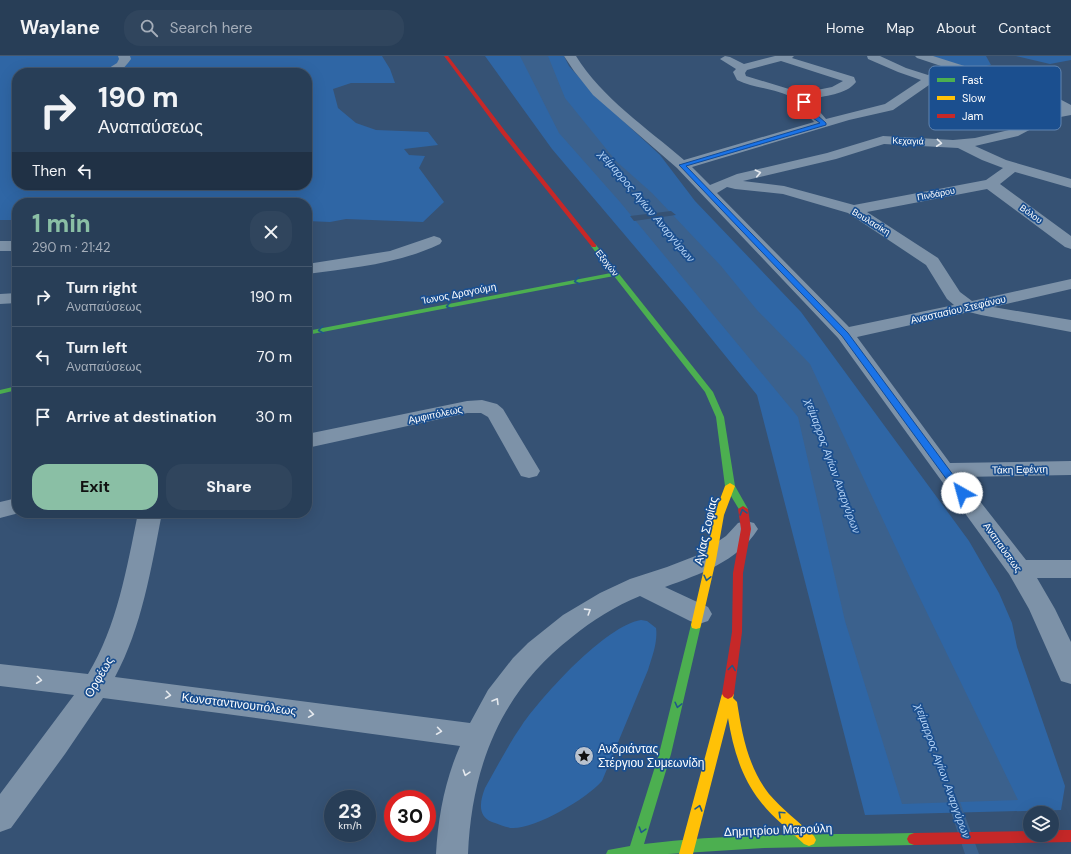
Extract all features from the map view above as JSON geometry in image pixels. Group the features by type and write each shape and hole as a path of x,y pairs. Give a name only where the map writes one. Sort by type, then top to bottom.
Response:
{"main road":[{"name":"Εξοχών","path":"446,56 503,132 548,187 615,274 694,370 713,398 721,422 730,486"},
{"name":"Ίωνος Δραγούμη","path":"312,331 615,274"},
{"path":"0,392 12,389"},
{"name":"Αγίας Σοφίας","path":"687,850 721,726 728,690 737,626 738,578 746,529 744,511 730,486"},
{"name":"Αγίας Σοφίας","path":"634,852 665,754 699,614 719,515 730,486"},
{"path":"728,690 741,751 752,780 769,803 809,840"},
{"name":"Δημητρίου Μαρούλη","path":"613,854 687,850 809,840 1071,836"}],"street":[{"path":"116,68 126,60 124,56"},
{"name":"Αναπαύσεως","path":"570,56 578,69 597,92 682,165 715,188 845,334 1019,570 1042,609 1071,673"},
{"path":"874,56 872,57 902,70 929,79"},
{"path":"921,56 953,66"},
{"path":"784,57 832,73 850,80 850,82 836,90 800,97 744,79 739,73 743,68 784,57"},
{"path":"726,60 743,68"},
{"path":"682,165 874,111 894,104 929,80"},
{"path":"800,97 815,116 824,124"},
{"name":"Κεχαγιά","path":"1061,114 1070,112 1068,105"},
{"path":"874,111 888,131"},
{"name":"Κεχαγιά","path":"715,188 748,175 830,156 880,141 888,131 962,144 1006,135 1019,130"},
{"path":"962,144 1013,166 1071,184"},
{"name":"Πινδάρου","path":"853,210 990,184 1003,176 1013,166"},
{"name":"Βόλου","path":"990,184 1071,244"},
{"name":"Βουλασίκη","path":"715,188 784,190 826,200 853,210 929,260 955,297 969,306"},
{"path":"312,268 400,253 417,249 434,241"},
{"path":"0,246 12,246"},
{"name":"Αναστασίου Στεφάνου","path":"845,334 1071,284"},
{"path":"0,299 12,298"},
{"path":"969,306 988,312 1071,326"},
{"name":"Αμφιπόλεως","path":"312,440 467,407 481,406 491,409 496,413 529,471"},
{"name":"Τάκη Εφέντη","path":"944,470 1070,469"},
{"path":"0,510 12,507"},
{"name":"Ορφέως","path":"0,818 47,756 95,686 116,648 143,548 149,518"},
{"path":"452,854 461,790 478,736 491,710 504,689 529,661 579,617 609,599 639,585 711,560 734,543 746,529"},
{"path":"1019,570 1071,569"},
{"path":"639,585 699,614"},
{"name":"Κωνσταντινουπόλεως","path":"0,675 478,736"}],"shaded area":[{"path":"0,56 382,56 390,69 395,83 351,83 333,89 338,108 356,123 376,130 428,132 438,145 404,149 409,155 425,156 419,168 444,202 423,222 346,219 330,222 312,221 312,198 12,198 12,220 0,220"},
{"path":"485,56 564,56 569,66 594,94 660,155 695,201 801,312 969,541 999,593 1012,623 1017,647 1065,786 1061,810 1059,810 1059,806 1023,806 1023,811 865,815 757,395 685,306 552,149"},
{"path":"930,56 986,56 991,65 963,66"},
{"path":"1016,56 1071,56 1071,60 1050,64"},
{"path":"641,620 647,621 656,628 654,649 648,670 602,781 573,804 547,818 523,827 505,827 487,819 481,808 485,788 512,740 532,712 559,680 593,648 626,625"}],"water":[{"path":"520,56 548,56 565,98 616,161 652,193 721,266 757,310 810,364 913,584 1018,800 902,804 845,621 798,417 620,202 559,133"}],"pier":[{"path":"671,211 676,215 634,221 630,216"}],"waterway":[{"name":"χείμαρρος Αγίων Αναργύρων","path":"950,791 972,854"}],"traffic: fast":[{"path":"594,246 709,392 720,417 730,486 743,509"},
{"path":"312,332 615,274"},
{"path":"0,392 12,389"},
{"path":"634,854 665,754 696,625"},
{"path":"613,854 651,849 726,844 914,839"}],"traffic: slow":[{"path":"696,625 711,560 719,515 730,486"},
{"path":"686,854 728,694"},
{"path":"731,702 741,752 756,787 774,808 809,840"}],"traffic: jam":[{"path":"446,56 503,132 594,246"},
{"path":"728,694 737,632 738,573 746,529 743,509"},
{"path":"914,839 1071,836"}],"place":[{"name":"Ανδριάντας Στέργιου Συμεωνίδη","path":"584,756"}],"route":[{"path":"804,102 815,116 824,124 682,165 845,334 962,493"}]}
